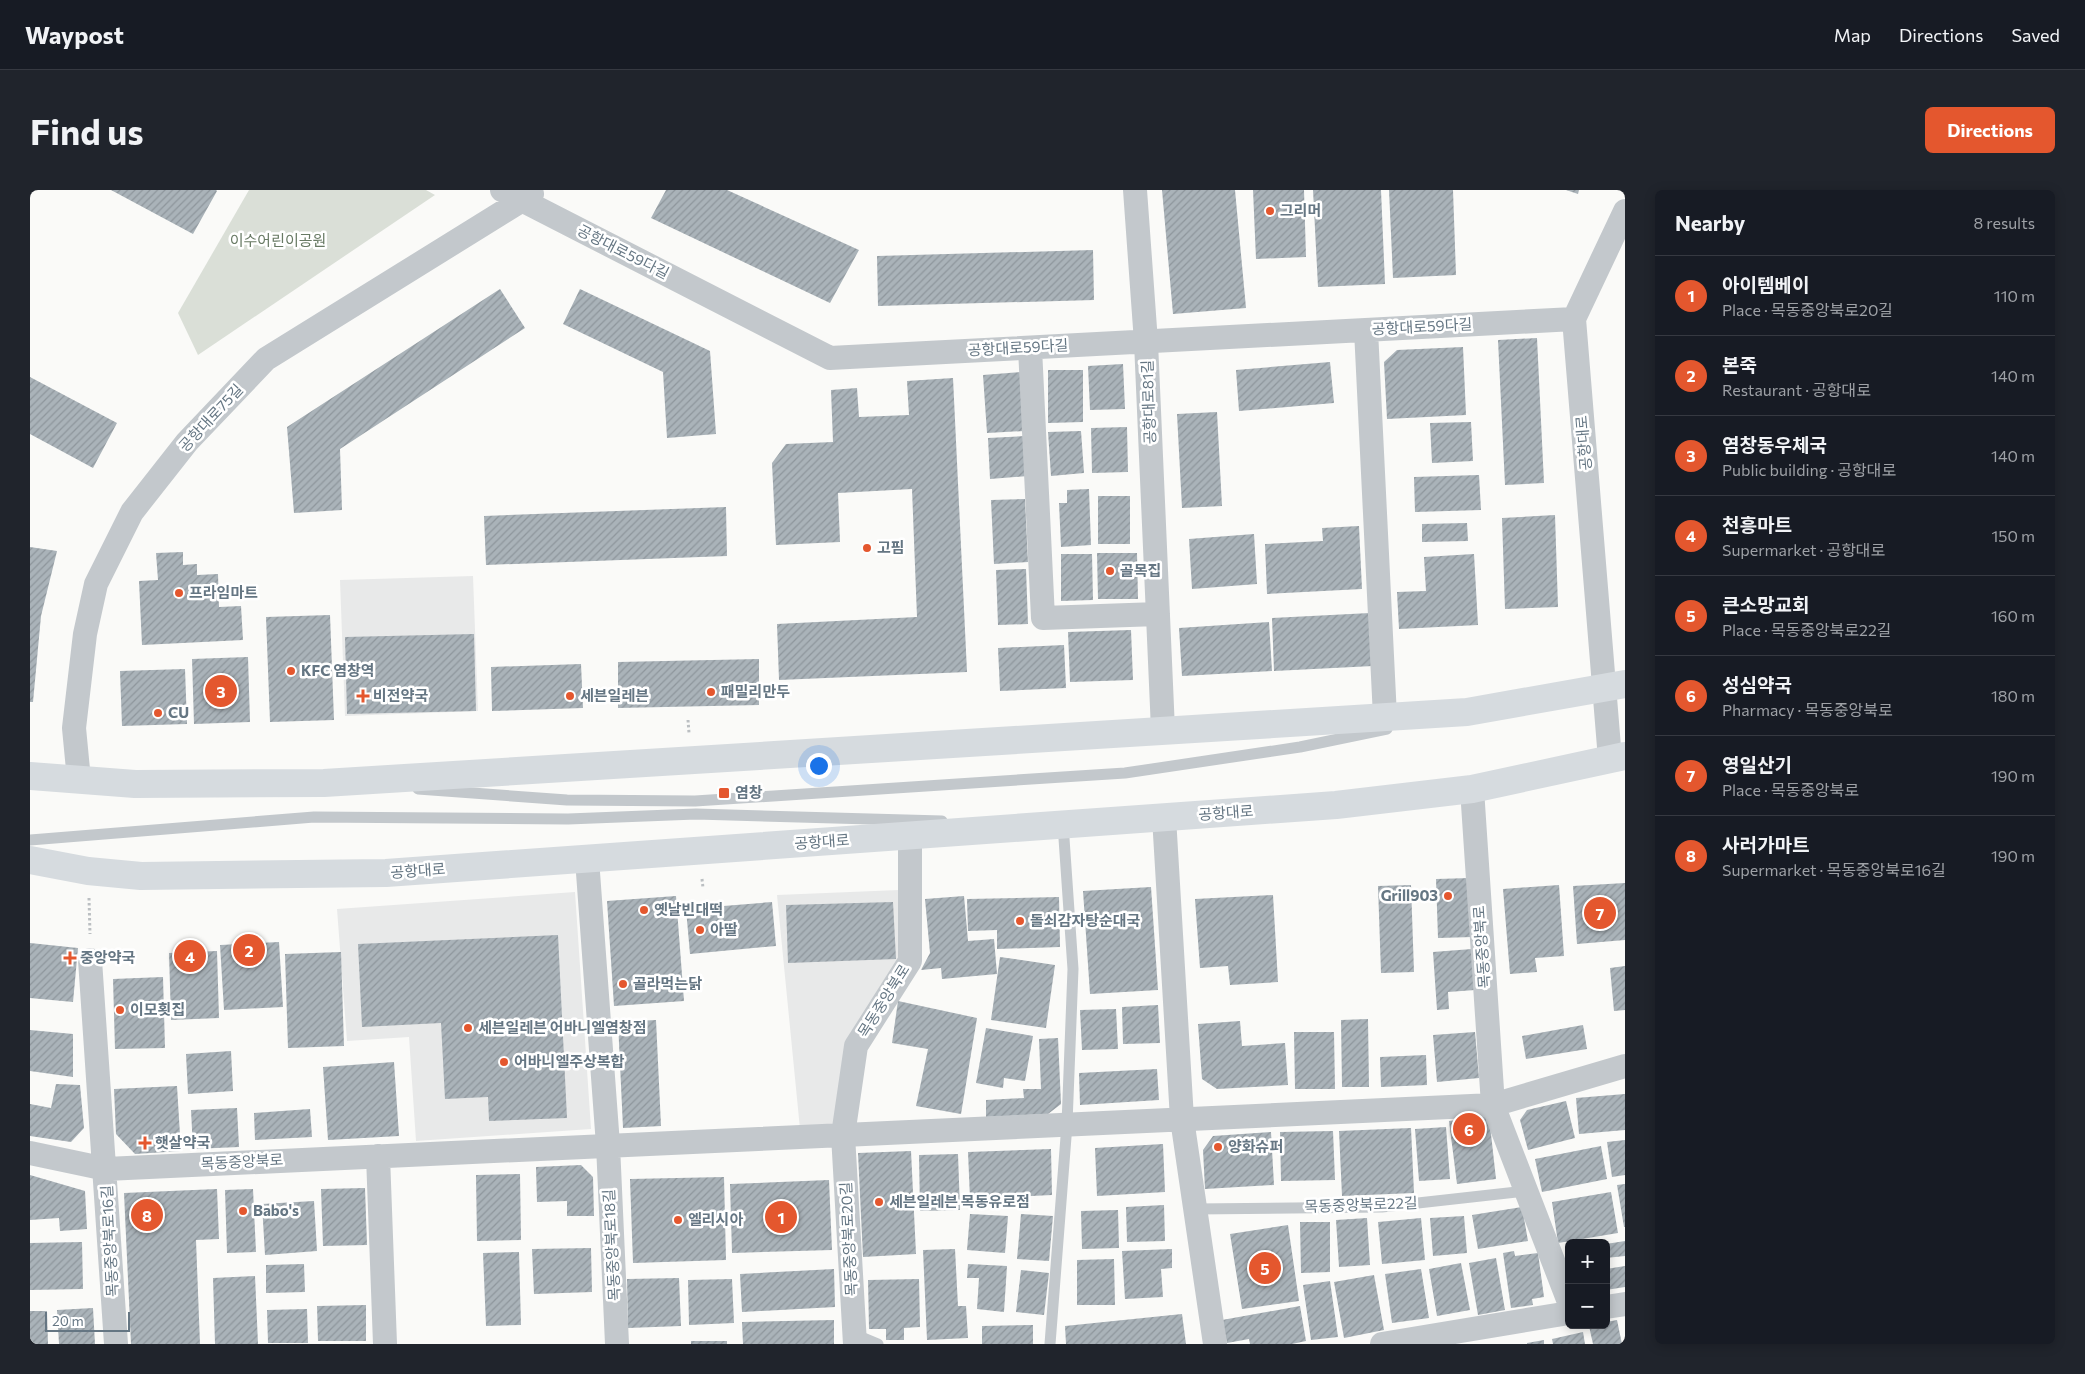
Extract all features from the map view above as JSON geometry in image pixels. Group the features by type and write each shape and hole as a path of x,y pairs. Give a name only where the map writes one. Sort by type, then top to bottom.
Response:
{"main road":[{"path":"30,776 135,784 324,783 1467,712 1615,685"},
{"name":"공항대로","path":"30,860 88,871 141,876 386,874 1336,805 1472,789 1618,757"}],"street":[{"name":"공항대로81길","path":"1135,190 1146,342 1162,730"},
{"name":"공항대로59다길","path":"520,193 830,358 1574,318"},
{"name":"공항대로75길","path":"79,780 74,728 85,634 96,584 132,512 138,504 187,442 266,359 520,193"},
{"path":"1574,318 1625,211"},
{"name":"공항대로","path":"1574,318 1615,685 1618,757"},
{"path":"1366,330 1386,717"},
{"path":"1030,348 1043,618 1158,614"},
{"name":"목동중앙북로","path":"1472,789 1493,1104 1565,1292"},
{"path":"1164,817 1182,1119 1215,1344"},
{"name":"목동중앙북로","path":"843,1135 856,1046 910,960 910,836"},
{"path":"587,859 608,1146"},
{"path":"90,960 106,1168"},
{"name":"목동중앙북로","path":"30,1153 106,1168 1493,1104 1625,1066"},
{"name":"목동중앙북로20길","path":"843,1135 854,1339"},
{"name":"목동중앙북로18길","path":"608,1146 617,1344"},
{"path":"378,1156 386,1344"},
{"name":"목동중앙북로16길","path":"106,1168 116,1344"},
{"path":"1610,1306 1625,1304"},
{"path":"1382,1344 1565,1314"}],"lane":[{"path":"324,783 567,800 695,801 1125,773 1300,747 1467,712"},
{"path":"30,840 314,817 568,819 696,814 1064,824 1073,969 1067,1124 1050,1344"},
{"name":"목동중앙북로22길","path":"1195,1208 1382,1207 1526,1191"},
{"path":"854,1339 878,1344"}],"path":[{"path":"88,871 90,960"}],"shaded area":[{"path":"473,576 478,711 345,716 340,580"},
{"path":"899,890 903,958 836,1128 800,1129 777,895"},
{"path":"575,892 591,1129 416,1141 409,1037 347,1041 337,909"}],"green space":[{"name":"이수어린이공원","path":"249,190 426,190 435,195 198,355 178,313"}],"building":[{"path":"111,190 216,190 217,191 193,234"},
{"path":"666,190 727,190 859,250 830,303 651,218"},
{"path":"1162,190 1235,190 1246,308 1173,314"},
{"path":"1253,190 1304,190 1306,257 1256,259"},
{"path":"1313,190 1381,190 1385,284 1318,287"},
{"path":"1389,190 1453,190 1456,275 1393,278"},
{"path":"1566,190 1579,190 1578,194"},
{"path":"1093,250 1094,300 878,306 877,256"},
{"path":"500,289 525,328 340,449 342,510 294,513 287,427"},
{"path":"580,289 710,351 716,434 667,438 663,372 563,324"},
{"path":"1537,338 1544,483 1505,485 1498,340"},
{"path":"1463,347 1466,415 1387,419 1384,362 1397,350"},
{"path":"1330,362 1334,403 1239,411 1236,370"},
{"path":"1123,364 1125,409 1090,410 1088,366"},
{"path":"1048,370 1083,370 1083,422 1048,423"},
{"path":"1021,372 1025,431 987,433 983,375"},
{"path":"30,377 117,423 93,468 30,434"},
{"path":"953,378 967,672 779,680 777,624 917,617 912,489 838,493 840,542 776,545 772,463 786,444 833,442 831,390 857,388 859,417 909,415 907,381"},
{"path":"1217,412 1222,506 1182,508 1177,414"},
{"path":"1471,422 1473,461 1432,463 1430,423"},
{"path":"1127,427 1128,472 1092,473 1091,428"},
{"path":"1081,431 1084,473 1051,476 1048,432"},
{"path":"1026,436 1028,476 990,479 988,438"},
{"path":"1479,475 1481,510 1415,512 1414,477"},
{"path":"1089,489 1091,545 1061,547 1059,503 1067,503 1067,490"},
{"path":"1098,496 1130,496 1130,544 1098,544"},
{"path":"1025,499 1028,562 994,564 991,500"},
{"path":"726,507 727,556 486,565 484,516"},
{"path":"1555,515 1558,607 1505,609 1502,518"},
{"path":"1467,523 1468,541 1422,542 1422,524"},
{"path":"1359,526 1362,589 1267,594 1265,544 1323,541 1322,528"},
{"path":"1254,534 1257,584 1192,589 1189,539"},
{"path":"30,547 57,551 41,616 33,702 30,702"},
{"name":"프라임마트","path":"183,552 183,565 197,564 197,575 218,574 219,607 241,606 243,640 142,645 139,581 158,580 156,553"},
{"path":"1097,553 1137,553 1138,599 1098,599"},
{"path":"1061,554 1092,554 1093,600 1061,601"},
{"path":"1474,554 1478,625 1399,629 1397,592 1426,591 1424,557"},
{"path":"1026,569 1028,624 998,625 996,570"},
{"path":"1370,613 1373,666 1274,671 1272,618"},
{"path":"330,615 334,720 270,722 266,617"},
{"path":"1269,622 1272,671 1182,676 1179,628"},
{"path":"1131,630 1133,680 1070,682 1068,632"},
{"path":"474,634 476,711 347,714 345,637"},
{"path":"1064,645 1066,688 1000,691 998,648"},
{"path":"248,657 250,722 194,724 192,659"},
{"path":"759,659 759,705 618,708 618,662"},
{"path":"581,664 583,708 492,711 491,667"},
{"path":"185,669 187,724 122,726 120,671"},
{"path":"1471,878 1473,937 1438,938 1436,879"},
{"path":"1625,883 1625,940 1577,944 1573,886"},
{"path":"1411,885 1414,972 1381,973 1378,886"},
{"path":"1559,885 1564,956 1535,958 1537,972 1510,974 1503,889"},
{"path":"1151,887 1158,990 1090,994 1083,891"},
{"path":"1273,895 1278,982 1230,985 1228,966 1200,968 1195,899"},
{"path":"676,896 684,1001 614,1006 607,901"},
{"path":"964,896 968,941 994,939 997,974 942,979 941,968 921,970 930,953 925,899"},
{"path":"1059,897 1060,947 997,949 997,930 968,931 967,899"},
{"path":"772,902 776,946 690,954 686,909"},
{"path":"893,902 896,959 788,963 786,905"},
{"name":"어바니엘주상복합","path":"558,935 567,1118 489,1121 488,1097 445,1099 441,1023 362,1027 358,944"},
{"path":"279,942 283,1007 224,1010 220,945"},
{"path":"30,943 78,948 73,1002 30,998"},
{"path":"1472,949 1475,990 1448,992 1449,1009 1437,1010 1433,952"},
{"path":"217,951 219,1018 171,1020 169,953"},
{"path":"341,952 344,1046 288,1048 285,954"},
{"path":"1000,957 1055,965 1046,1028 991,1020"},
{"path":"1625,966 1625,1010 1614,1011 1610,968"},
{"path":"163,977 165,1048 115,1049 113,979"},
{"path":"898,1001 977,1018 961,1114 916,1106 928,1049 892,1043"},
{"path":"1158,1005 1160,1043 1123,1044 1122,1007"},
{"path":"1116,1009 1118,1049 1082,1050 1080,1010"},
{"path":"1368,1019 1369,1087 1342,1087 1341,1020"},
{"path":"656,1020 661,1126 623,1128 618,1022"},
{"path":"1240,1021 1242,1046 1285,1043 1288,1085 1217,1089 1202,1079 1198,1024"},
{"path":"1583,1025 1587,1049 1526,1059 1522,1036"},
{"path":"986,1028 1033,1036 1025,1081 1004,1078 1003,1088 976,1083"},
{"path":"30,1030 73,1034 73,1077 30,1071"},
{"path":"1294,1032 1334,1032 1335,1089 1295,1089"},
{"path":"1475,1032 1479,1078 1437,1082 1433,1035"},
{"path":"1058,1038 1061,1104 1048,1114 986,1117 986,1100 1024,1098 1023,1089 1041,1089 1039,1039"},
{"path":"231,1051 233,1091 188,1094 186,1054"},
{"path":"1426,1055 1427,1085 1381,1087 1380,1057"},
{"path":"394,1062 399,1136 328,1140 323,1067"},
{"path":"1157,1069 1159,1100 1080,1105 1079,1073"},
{"path":"56,1084 80,1085 84,1128 71,1142 30,1136 30,1104 51,1108"},
{"path":"177,1086 181,1151 135,1154 116,1134 114,1089"},
{"path":"1625,1094 1625,1130 1579,1134 1576,1098"},
{"path":"1566,1101 1575,1138 1528,1150 1520,1120 1527,1110"},
{"path":"237,1108 239,1147 193,1149 191,1110"},
{"path":"310,1109 312,1137 255,1140 254,1113"},
{"path":"1489,1116 1496,1179 1457,1184 1449,1121"},
{"path":"1446,1127 1450,1179 1419,1181 1415,1129"},
{"path":"1411,1128 1414,1193 1342,1196 1339,1131"},
{"path":"1333,1131 1335,1180 1281,1181 1280,1132"},
{"path":"1271,1132 1274,1185 1205,1189 1203,1150 1213,1136"},
{"path":"1625,1140 1625,1175 1612,1177 1607,1142"},
{"path":"1163,1144 1165,1192 1097,1196 1095,1148"},
{"path":"1601,1146 1607,1179 1542,1192 1535,1159"},
{"path":"1051,1149 1052,1195 970,1199 968,1152"},
{"path":"911,1151 916,1254 863,1257 858,1153"},
{"path":"958,1154 960,1210 920,1211 919,1155"},
{"path":"581,1165 593,1177 594,1216 567,1216 567,1201 537,1202 536,1167"},
{"path":"520,1174 521,1240 477,1241 476,1175"},
{"path":"30,1175 85,1191 87,1229 60,1231 59,1218 30,1220"},
{"name":"엘리시아","path":"724,1177 726,1260 633,1263 630,1179"},
{"path":"829,1180 832,1250 732,1253 730,1184"},
{"path":"1625,1184 1625,1227 1624,1227 1617,1185"},
{"path":"365,1188 367,1245 323,1246 321,1189"},
{"path":"217,1189 219,1239 196,1240 200,1344 131,1344 124,1193"},
{"path":"253,1189 256,1252 227,1253 225,1190"},
{"path":"1611,1192 1618,1233 1582,1239 1565,1239 1565,1242 1558,1243 1552,1202"},
{"path":"314,1201 317,1251 265,1255 262,1204"},
{"path":"1164,1205 1165,1241 1127,1242 1126,1207"},
{"path":"1522,1207 1528,1241 1478,1249 1472,1215"},
{"path":"1118,1210 1119,1248 1082,1249 1081,1211"},
{"path":"970,1214 1008,1216 1005,1253 967,1250"},
{"path":"1021,1214 1053,1216 1049,1261 1017,1259"},
{"path":"1464,1216 1467,1253 1433,1256 1430,1218"},
{"path":"1367,1218 1370,1265 1339,1267 1336,1220"},
{"path":"1421,1218 1425,1260 1382,1264 1378,1222"},
{"path":"1300,1222 1330,1222 1330,1272 1301,1273"},
{"path":"1288,1225 1299,1301 1242,1309 1230,1234"},
{"path":"1625,1241 1625,1256 1610,1258 1610,1243"},
{"path":"82,1242 83,1289 30,1290 30,1243"},
{"path":"591,1248 592,1292 534,1294 532,1249"},
{"path":"955,1249 958,1306 966,1306 968,1338 927,1340 923,1250"},
{"path":"1172,1249 1172,1268 1161,1269 1163,1297 1125,1299 1122,1251"},
{"path":"1514,1251 1515,1256 1538,1253 1544,1297 1532,1299 1533,1305 1511,1308 1503,1253"},
{"path":"519,1252 521,1325 486,1326 483,1253"},
{"path":"1496,1258 1505,1310 1478,1315 1469,1263"},
{"path":"1114,1259 1115,1305 1077,1305 1077,1260"},
{"path":"1461,1263 1470,1310 1437,1316 1429,1269"},
{"path":"304,1264 305,1292 266,1293 266,1265"},
{"path":"968,1264 1007,1266 1004,1312 977,1309 979,1278 967,1278"},
{"path":"1625,1266 1625,1287 1610,1289 1610,1268"},
{"path":"834,1269 835,1307 742,1312 740,1274"},
{"path":"1421,1269 1429,1318 1392,1323 1385,1274"},
{"path":"1021,1270 1049,1273 1044,1315 1016,1312"},
{"path":"1374,1275 1384,1330 1344,1338 1334,1282"},
{"path":"255,1276 258,1344 215,1344 213,1278"},
{"path":"679,1278 681,1326 628,1328 627,1279"},
{"path":"732,1279 734,1323 689,1325 688,1280"},
{"path":"919,1279 920,1327 904,1328 904,1340 886,1340 886,1329 869,1329 868,1280"},
{"path":"1330,1281 1338,1337 1311,1340 1303,1285"},
{"path":"366,1305 366,1341 318,1341 317,1306"},
{"path":"1300,1306 1306,1341 1292,1344 1250,1344 1249,1339 1227,1343 1222,1320"},
{"path":"93,1308 95,1344 59,1344 57,1310"},
{"path":"307,1309 308,1343 268,1343 267,1310"},
{"path":"30,1311 47,1311 48,1344 30,1344"},
{"path":"1182,1314 1186,1344 1066,1344 1065,1326"},
{"path":"834,1320 834,1344 743,1344 742,1322"},
{"path":"1617,1320 1622,1344 1593,1344 1590,1329 1610,1329 1610,1321"},
{"path":"1033,1325 1033,1344 982,1344 982,1326"},
{"path":"1583,1332 1585,1344 1553,1344 1552,1339"},
{"path":"1544,1340 1544,1344 1527,1344 1527,1343"},
{"path":"691,1341 727,1341 727,1344 691,1344"}],"place":[{"name":"그리머","path":"1270,211"},
{"name":"고핌","path":"867,548"},
{"name":"골목집","path":"1110,571"},
{"name":"프라임마트","path":"179,593"},
{"name":"KFC 염창역","path":"291,671"},
{"name":"염창동우체국","path":"221,691"},
{"name":"패밀리만두","path":"711,692"},
{"name":"비전약국","path":"363,696"},
{"name":"세븐일레븐","path":"570,696"},
{"name":"CU","path":"158,713"},
{"name":"염창","path":"724,793"},
{"name":"Grill903","path":"1448,896"},
{"name":"옛날빈대떡","path":"644,910"},
{"name":"영일산기","path":"1600,913"},
{"name":"돌쇠감자탕순대국","path":"1020,921"},
{"name":"아딸","path":"700,930"},
{"name":"본죽","path":"249,950"},
{"name":"천흥마트","path":"190,956"},
{"name":"중앙약국","path":"70,958"},
{"name":"골라먹는닭","path":"623,984"},
{"name":"이모횟집","path":"120,1010"},
{"name":"세븐일레븐 어바니엘염창점","path":"468,1028"},
{"name":"어바니엘주상복합","path":"504,1062"},
{"name":"성심약국","path":"1469,1129"},
{"name":"햇살약국","path":"145,1143"},
{"name":"양화슈퍼","path":"1218,1147"},
{"name":"세븐일레븐 목동유로점","path":"879,1202"},
{"name":"Babo's","path":"243,1211"},
{"name":"사러가마트","path":"147,1215"},
{"name":"아이템베이","path":"781,1217"},
{"name":"엘리시아","path":"678,1220"},
{"name":"큰소망교회","path":"1265,1268"}]}
